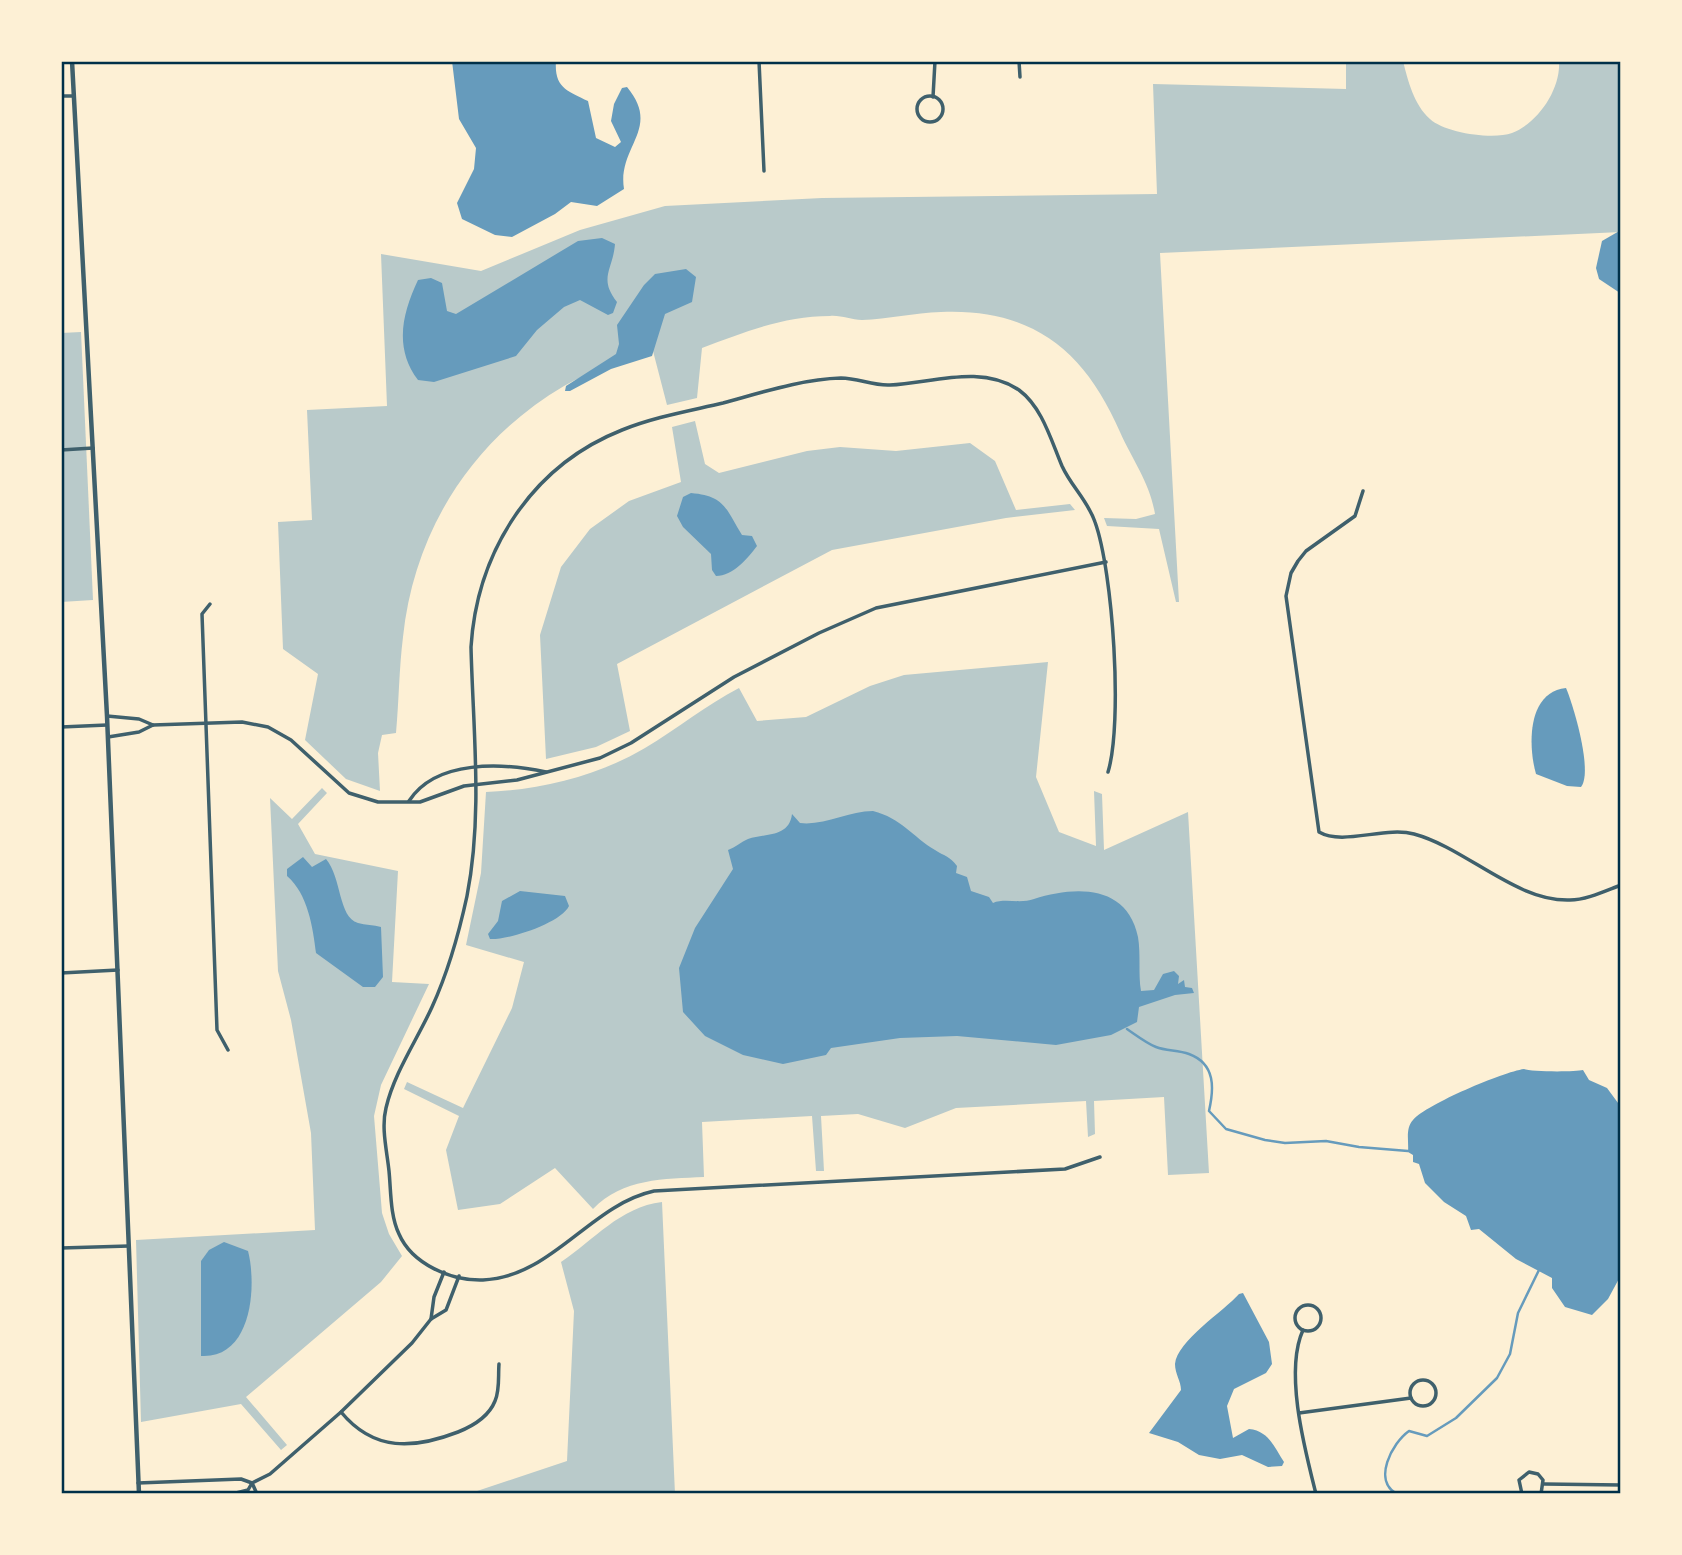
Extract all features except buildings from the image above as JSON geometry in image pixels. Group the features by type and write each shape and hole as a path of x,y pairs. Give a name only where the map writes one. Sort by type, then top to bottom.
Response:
{"street":[{"path":"72,61 108,737 139,1494"},
{"path":"759,61 764,171"},
{"path":"933,97 935,61"},
{"path":"1020,61 1020,77"},
{"path":"61,96 73,96"},
{"path":"933,97 941,102 942,112 937,120 927,121 919,116 918,106 923,99 933,97"},
{"path":"1100,1157 1065,1169 654,1191 622,1201 565,1245 534,1264 496,1278 459,1276 418,1259 398,1233 391,1196 384,1117 391,1092 433,1004 460,924 473,860 476,766 472,623 484,572 494,549 523,505 557,469 599,440 642,422 775,390 840,378 889,385 975,376 1003,383 1019,391 1036,407 1067,478 1094,520 1106,562 1116,737 1108,772"},
{"path":"61,450 93,448"},
{"path":"1363,491 1355,516 1306,551 1298,561 1291,573 1286,596 1319,832 1330,837 1396,831 1412,834 1466,858 1524,891 1546,898 1577,900 1621,885"},
{"path":"108,737 139,732 153,725 242,722 268,727 291,740 349,793 378,802 420,802 475,784 517,780 600,758 631,743 734,677 819,632 876,608 1106,562"},
{"path":"210,604 202,614 204,722 217,1030 228,1050"},
{"path":"107,716 139,719 153,725"},
{"path":"61,727 107,725"},
{"path":"409,801 416,790 435,779 476,766 508,765 548,772"},
{"path":"61,973 118,970"},
{"path":"61,1248 130,1246"},
{"path":"431,1319 434,1297 444,1272"},
{"path":"232,1494 248,1490 252,1483 279,1466 341,1412 412,1343 431,1319 446,1310 459,1276"},
{"path":"1303,1306 1312,1306 1319,1311 1320,1322 1315,1329 1303,1330 1297,1324 1296,1316 1303,1306"},
{"path":"1303,1330 1297,1360 1299,1413 1316,1494"},
{"path":"341,1412 359,1431 373,1438 409,1445 437,1440 466,1429 489,1412 495,1400 499,1364"},
{"path":"1299,1413 1411,1398 1420,1405 1427,1405 1434,1399 1434,1388 1428,1382 1420,1381 1412,1385 1411,1398"},
{"path":"1522,1494 1518,1485 1525,1474 1538,1474 1544,1485 1541,1494"},
{"path":"138,1483 241,1479 252,1483 257,1494"},
{"path":"1544,1485 1621,1485"}],"shaded area":[{"path":"1346,61 1403,61 1416,100 1430,119 1446,128 1493,136 1512,133 1522,128 1539,113 1556,83 1559,61 1621,61 1621,232 1160,253 1179,602 1176,602 1159,529 1107,526 1104,518 1136,519 1155,514 1153,503 1106,403 1072,357 1052,340 1029,327 1003,318 974,313 941,312 862,320 834,316 797,319 765,326 702,348 697,398 667,405 653,351 575,380 531,408 502,433 476,461 453,492 420,561 409,598 403,637 396,733 382,735 378,753 380,791 346,779 305,740 318,674 283,649 278,522 312,520 307,410 387,406 381,254 481,271 580,230 665,206 822,198 1157,194 1153,84 1346,89"},
{"path":"81,332 93,600 61,602 61,333"},
{"path":"695,421 705,464 719,473 807,451 840,447 896,451 970,443 995,461 1016,510 1070,504 1075,510 1006,518 832,550 617,664 630,731 596,747 546,759 540,635 561,567 590,529 629,501 681,482 672,427"},
{"path":"1048,662 1036,777 1059,832 1096,846 1094,791 1102,794 1104,850 1188,812 1209,1173 1168,1175 1164,1097 1094,1101 1095,1134 1088,1137 1086,1101 956,1108 905,1128 858,1114 821,1116 824,1171 816,1171 812,1116 702,1122 704,1177 659,1180 631,1186 617,1191 593,1209 555,1168 500,1204 458,1210 446,1150 459,1116 404,1089 407,1082 463,1108 512,1008 524,962 466,945 481,873 486,792 548,785 608,766 645,748 739,688 757,721 806,717 870,686 904,675"},
{"path":"322,788 327,793 298,824 315,854 398,871 392,982 429,984 381,1085 374,1116 382,1213 389,1234 402,1256 381,1282 246,1397 287,1445 281,1450 241,1404 141,1422 136,1240 315,1230 311,1133 291,1020 278,971 270,798 292,819"},
{"path":"662,1202 675,1494 468,1494 567,1461 574,1311 561,1262 620,1217 647,1205"}],"water":[{"path":"452,61 556,61 560,83 588,101 596,138 615,147 621,142 611,121 614,104 622,88 627,87 637,102 640,126 626,161 624,189 597,206 571,202 555,214 512,237 495,235 462,219 457,203 474,169 476,148 459,119"},
{"path":"1621,230 1620,293 1599,279 1596,268 1602,241"},
{"path":"602,238 615,244 607,280 611,294 617,302 613,313 608,315 580,300 564,307 537,330 516,356 434,382 418,380 406,356 403,331 408,305 418,280 431,278 442,283 447,311 456,314 578,241"},
{"path":"686,269 696,277 692,302 665,314 652,356 611,369 570,391 565,391 566,386 616,354 619,344 617,325 644,285 655,274"},
{"path":"691,493 718,501 728,511 742,535 752,536 757,546 734,570 716,576 712,570 711,554 683,527 677,516 683,497"},
{"path":"1566,688 1584,754 1584,779 1581,787 1567,786 1536,774 1533,762 1533,722 1537,710 1553,692"},
{"path":"873,811 891,818 949,858 957,866 956,873 967,877 971,891 989,897 993,903 1082,891 1111,898 1123,907 1132,920 1138,937 1141,991 1154,990 1163,974 1174,971 1179,976 1178,984 1184,980 1185,987 1192,988 1194,993 1175,995 1139,1007 1137,1022 1111,1035 1056,1045 957,1036 900,1038 831,1048 826,1055 783,1064 743,1055 705,1036 683,1012 679,968 695,928 733,869 728,850 748,839 781,831 790,822 792,814 800,823 809,823"},
{"path":"303,857 312,867 326,859 335,876 347,913 358,923 381,927 383,977 375,987 363,987 316,953 305,902 287,876 287,869"},
{"path":"520,891 565,896 569,906 556,918 534,929 509,937 490,939 488,934 498,921 502,901"},
{"path":"1524,1069 1583,1070 1589,1080 1607,1088 1621,1107 1621,1275 1608,1299 1592,1315 1565,1307 1552,1288 1552,1278 1516,1259 1479,1229 1471,1230 1466,1216 1444,1202 1425,1183 1419,1164 1413,1162 1413,1155 1408,1152 1409,1127 1421,1113 1466,1090"},
{"path":"224,1242 248,1251 251,1300 241,1333 231,1346 218,1354 201,1356 201,1261 209,1250"},
{"path":"1243,1293 1269,1342 1272,1364 1266,1373 1234,1389 1227,1406 1233,1438 1249,1429 1256,1430 1270,1441 1284,1462 1282,1466 1268,1467 1242,1455 1220,1459 1199,1455 1178,1442 1149,1433 1181,1390 1175,1364 1184,1346 1202,1327"}],"waterway":[{"path":"1127,1029 1152,1045 1189,1054 1204,1064 1209,1071 1212,1086 1209,1111 1226,1129 1285,1143 1326,1141 1408,1151"},
{"path":"1397,1494 1390,1488 1385,1472 1396,1444 1409,1431 1427,1436 1456,1418 1497,1378 1510,1354 1518,1313 1539,1270"}]}
